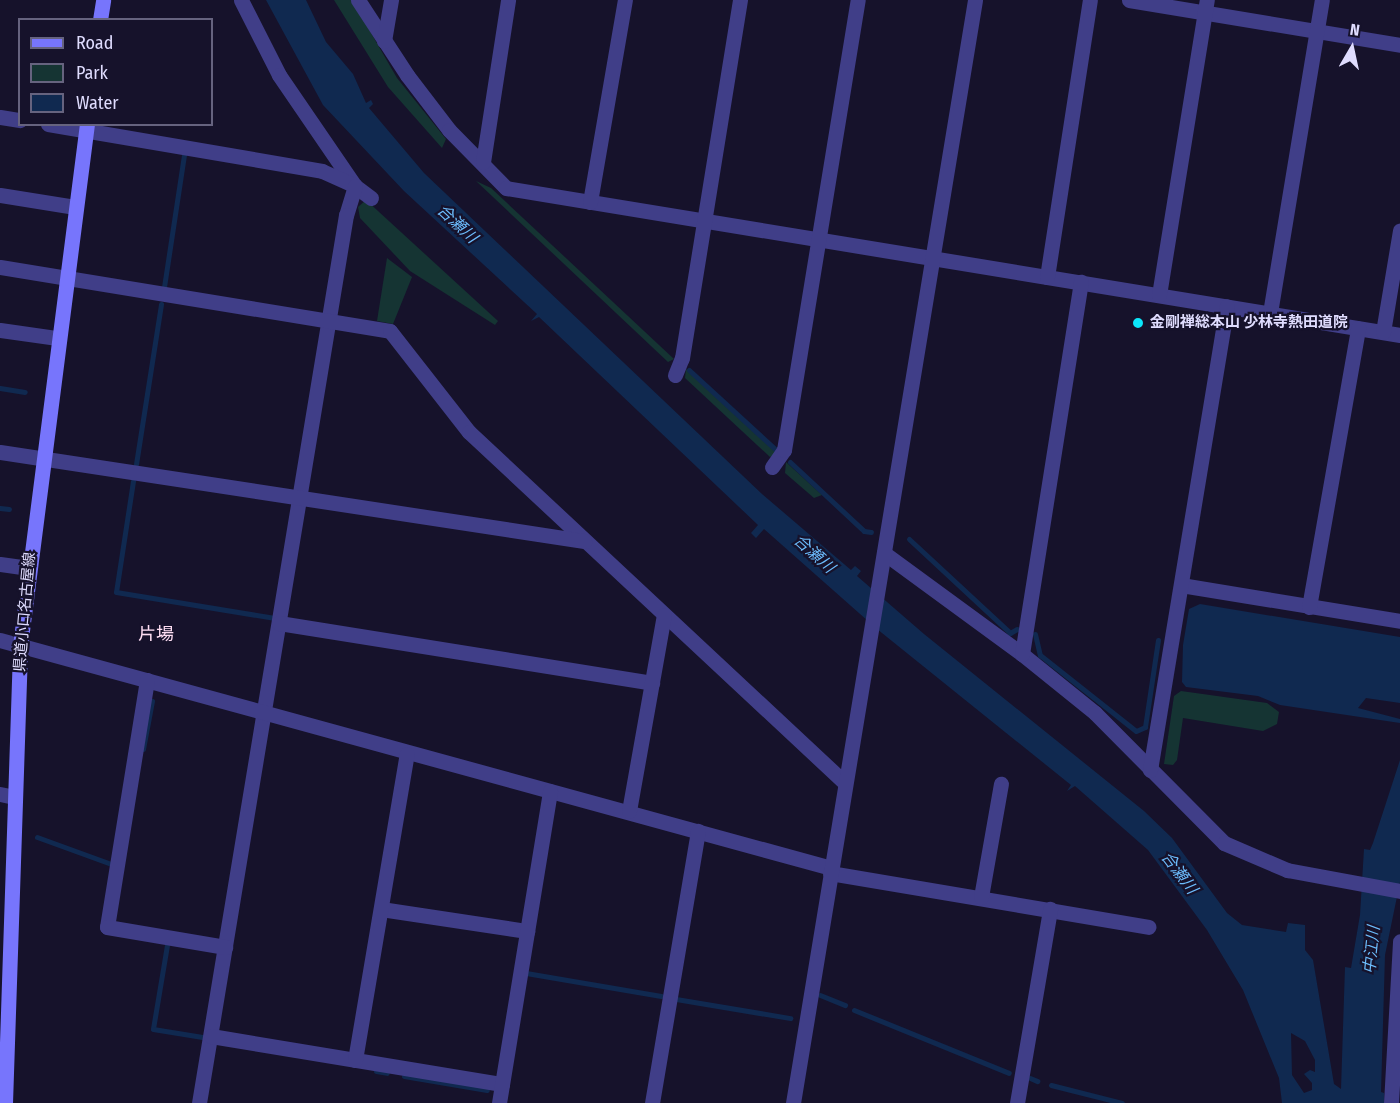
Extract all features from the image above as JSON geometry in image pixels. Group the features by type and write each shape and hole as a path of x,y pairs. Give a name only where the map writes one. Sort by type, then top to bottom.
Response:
{"main road":[{"path":"100,18 103,0"},
{"name":"県道小口名古屋線","path":"5,1103 7,796 20,646 41,459 86,128"}],"street":[{"path":"242,0 279,75 355,186"},
{"path":"358,0 384,41 449,130 483,162 506,188 1400,335"},
{"path":"384,41 391,0"},
{"path":"483,162 508,0"},
{"path":"590,202 625,0"},
{"path":"675,375 682,358 741,0"},
{"path":"772,467 784,450 858,0"},
{"path":"793,1103 975,0"},
{"path":"1047,277 1090,0"},
{"path":"1129,0 1206,6 1317,31 1400,45"},
{"path":"1270,313 1322,0"},
{"path":"1159,295 1206,6"},
{"path":"0,117 18,120"},
{"path":"67,126 321,171 355,186 370,198"},
{"path":"199,1103 346,215 355,186"},
{"path":"0,195 75,207"},
{"path":"1383,332 1400,230"},
{"path":"0,267 390,331 469,432 845,783"},
{"path":"1022,654 1081,282"},
{"path":"1150,770 1227,306"},
{"path":"1308,607 1358,328"},
{"path":"0,330 57,338"},
{"path":"0,452 585,541"},
{"path":"883,560 1022,654 1095,713 1224,843 1287,870 1400,891"},
{"path":"0,564 29,568"},
{"path":"1181,585 1400,621"},
{"path":"629,811 664,615"},
{"path":"279,623 652,683"},
{"path":"0,640 407,754 629,811 830,870 1148,927"},
{"path":"147,680 106,927 225,947"},
{"path":"355,1060 407,754"},
{"path":"981,897 1001,784"},
{"path":"499,1103 550,791"},
{"path":"652,1103 698,831"},
{"path":"381,909 527,932"},
{"path":"1017,1103 1050,909"},
{"path":"1391,1103 1400,941"},
{"path":"211,1036 502,1084"}],"green space":[{"path":"334,0 352,0 397,78 446,139 442,148 388,87"},
{"path":"476,181 491,188 674,359 668,362"},
{"path":"366,200 498,321 495,325 410,271 360,218 358,207"},
{"path":"387,258 412,277 393,324 377,321"},
{"path":"686,369 777,453 770,457 685,378"},
{"path":"786,462 822,495 814,498 785,473"},
{"path":"1181,691 1267,703 1279,712 1277,724 1263,731 1183,718 1177,760 1173,765 1164,764 1174,696"}],"water":[{"path":"266,0 306,0 326,42 353,74 366,103 371,100 373,104 369,108 424,173 762,494 851,570 855,566 861,571 857,576 924,634 1144,811 1172,838 1227,913 1242,925 1286,932 1288,923 1305,925 1305,950 1313,960 1334,1084 1341,1089 1345,967 1351,968 1360,915 1364,849 1370,850 1373,843 1400,760 1400,882 1385,955 1381,1092 1384,1093 1384,1103 1282,1103 1279,1078 1243,990 1207,930 1148,850 1075,786 1067,791 1071,785 877,629 764,529 756,538 751,533 758,525 539,317 531,321 537,314 404,191 323,105","holes":["1291,1033 1305,1041 1315,1060 1315,1072 1310,1070 1304,1074 1312,1083 1312,1090 1304,1093 1292,1075"]},
{"path":"1200,604 1400,637 1400,703 1366,698 1358,708 1400,719 1400,723 1280,705 1258,696 1186,687 1182,682 1183,645 1189,609"}],"waterway":[{"path":"164,287 184,155"},
{"path":"136,464 161,304"},
{"path":"689,370 775,449"},
{"path":"0,388 25,392"},
{"path":"790,462 864,531 871,532"},
{"path":"133,481 116,592 275,618"},
{"path":"0,508 9,509"},
{"path":"909,539 1010,633 1017,629"},
{"path":"1035,634 1040,655 1136,731 1145,727 1158,640"},
{"path":"143,749 152,701"},
{"path":"37,837 111,864"},
{"path":"167,945 153,1029 202,1037"},
{"path":"526,973 661,996"},
{"path":"820,995 845,1005"},
{"path":"676,999 790,1018"},
{"path":"854,1010 1009,1073"},
{"path":"376,1071 387,1073"},
{"path":"404,1076 487,1090"},
{"path":"1030,1078 1037,1081"},
{"path":"1051,1085 1122,1103"}],"place":[{"name":"金剛禅総本山 少林寺熱田道院","path":"1138,323"}],"district":[{"name":"片場","path":"156,634"}],"water label":[{"name":"合瀬川","path":"457,224"},
{"name":"合瀬川","path":"814,554"},
{"name":"合瀬川","path":"1179,873"},
{"name":"中江川","path":"1372,950"}]}
